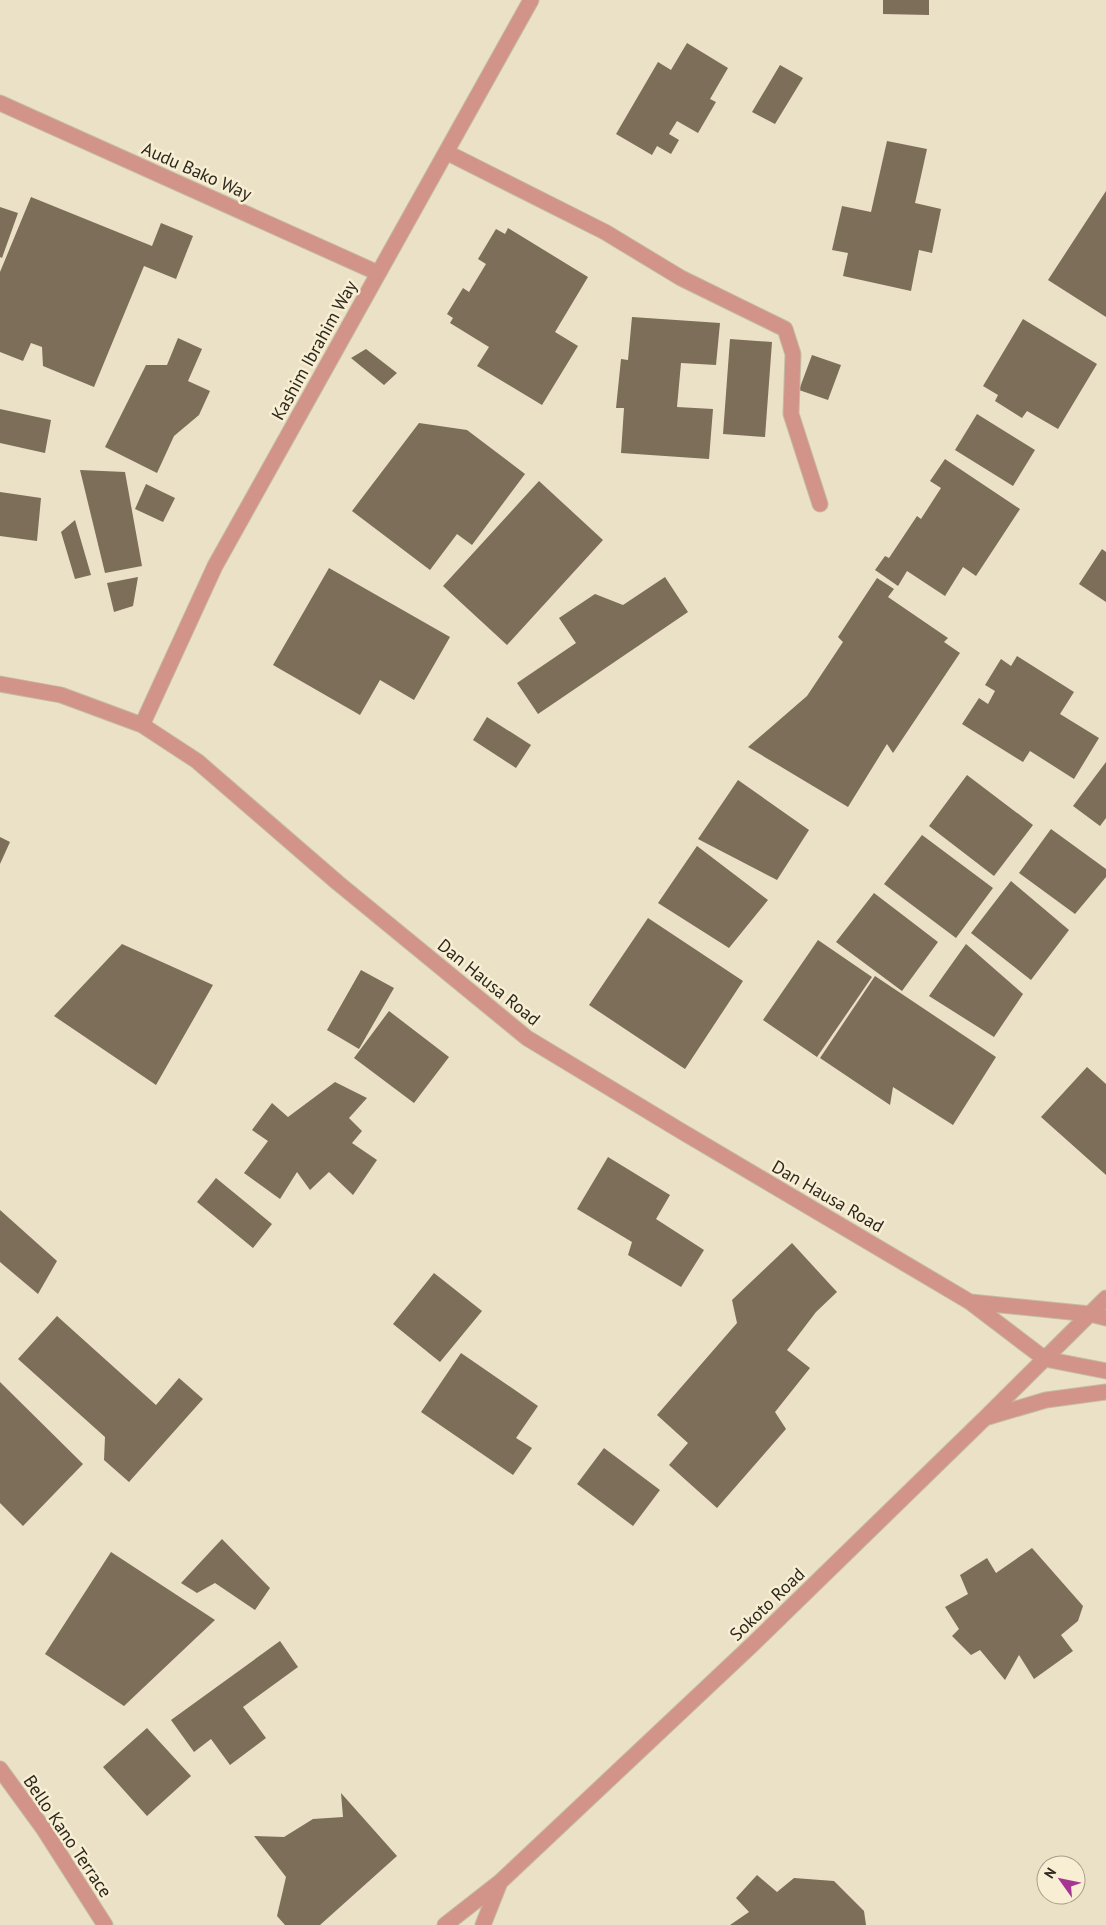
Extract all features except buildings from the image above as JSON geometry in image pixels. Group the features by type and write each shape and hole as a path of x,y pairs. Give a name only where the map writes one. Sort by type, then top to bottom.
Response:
{"street":[{"name":"Kashim Ibrahim Way","path":"142,725 215,566 531,0"},
{"name":"Audu Bako Way","path":"0,103 378,273"},
{"path":"446,152 605,232 682,278 785,330 794,354 792,414 820,504"},
{"name":"Dan Hausa Road","path":"0,684 61,695 142,725 197,761 338,883 527,1038 970,1302 1045,1359"},
{"name":"Sokoto Road","path":"445,1925 500,1882 754,1643 1106,1298"},
{"path":"970,1302 1090,1314 1106,1318"},
{"path":"1045,1359 1106,1371"},
{"path":"986,1417 1046,1400 1106,1392"},
{"name":"Bello Kano Terrace","path":"0,1769 43,1828 105,1925"},
{"path":"483,1925 500,1882"}]}
